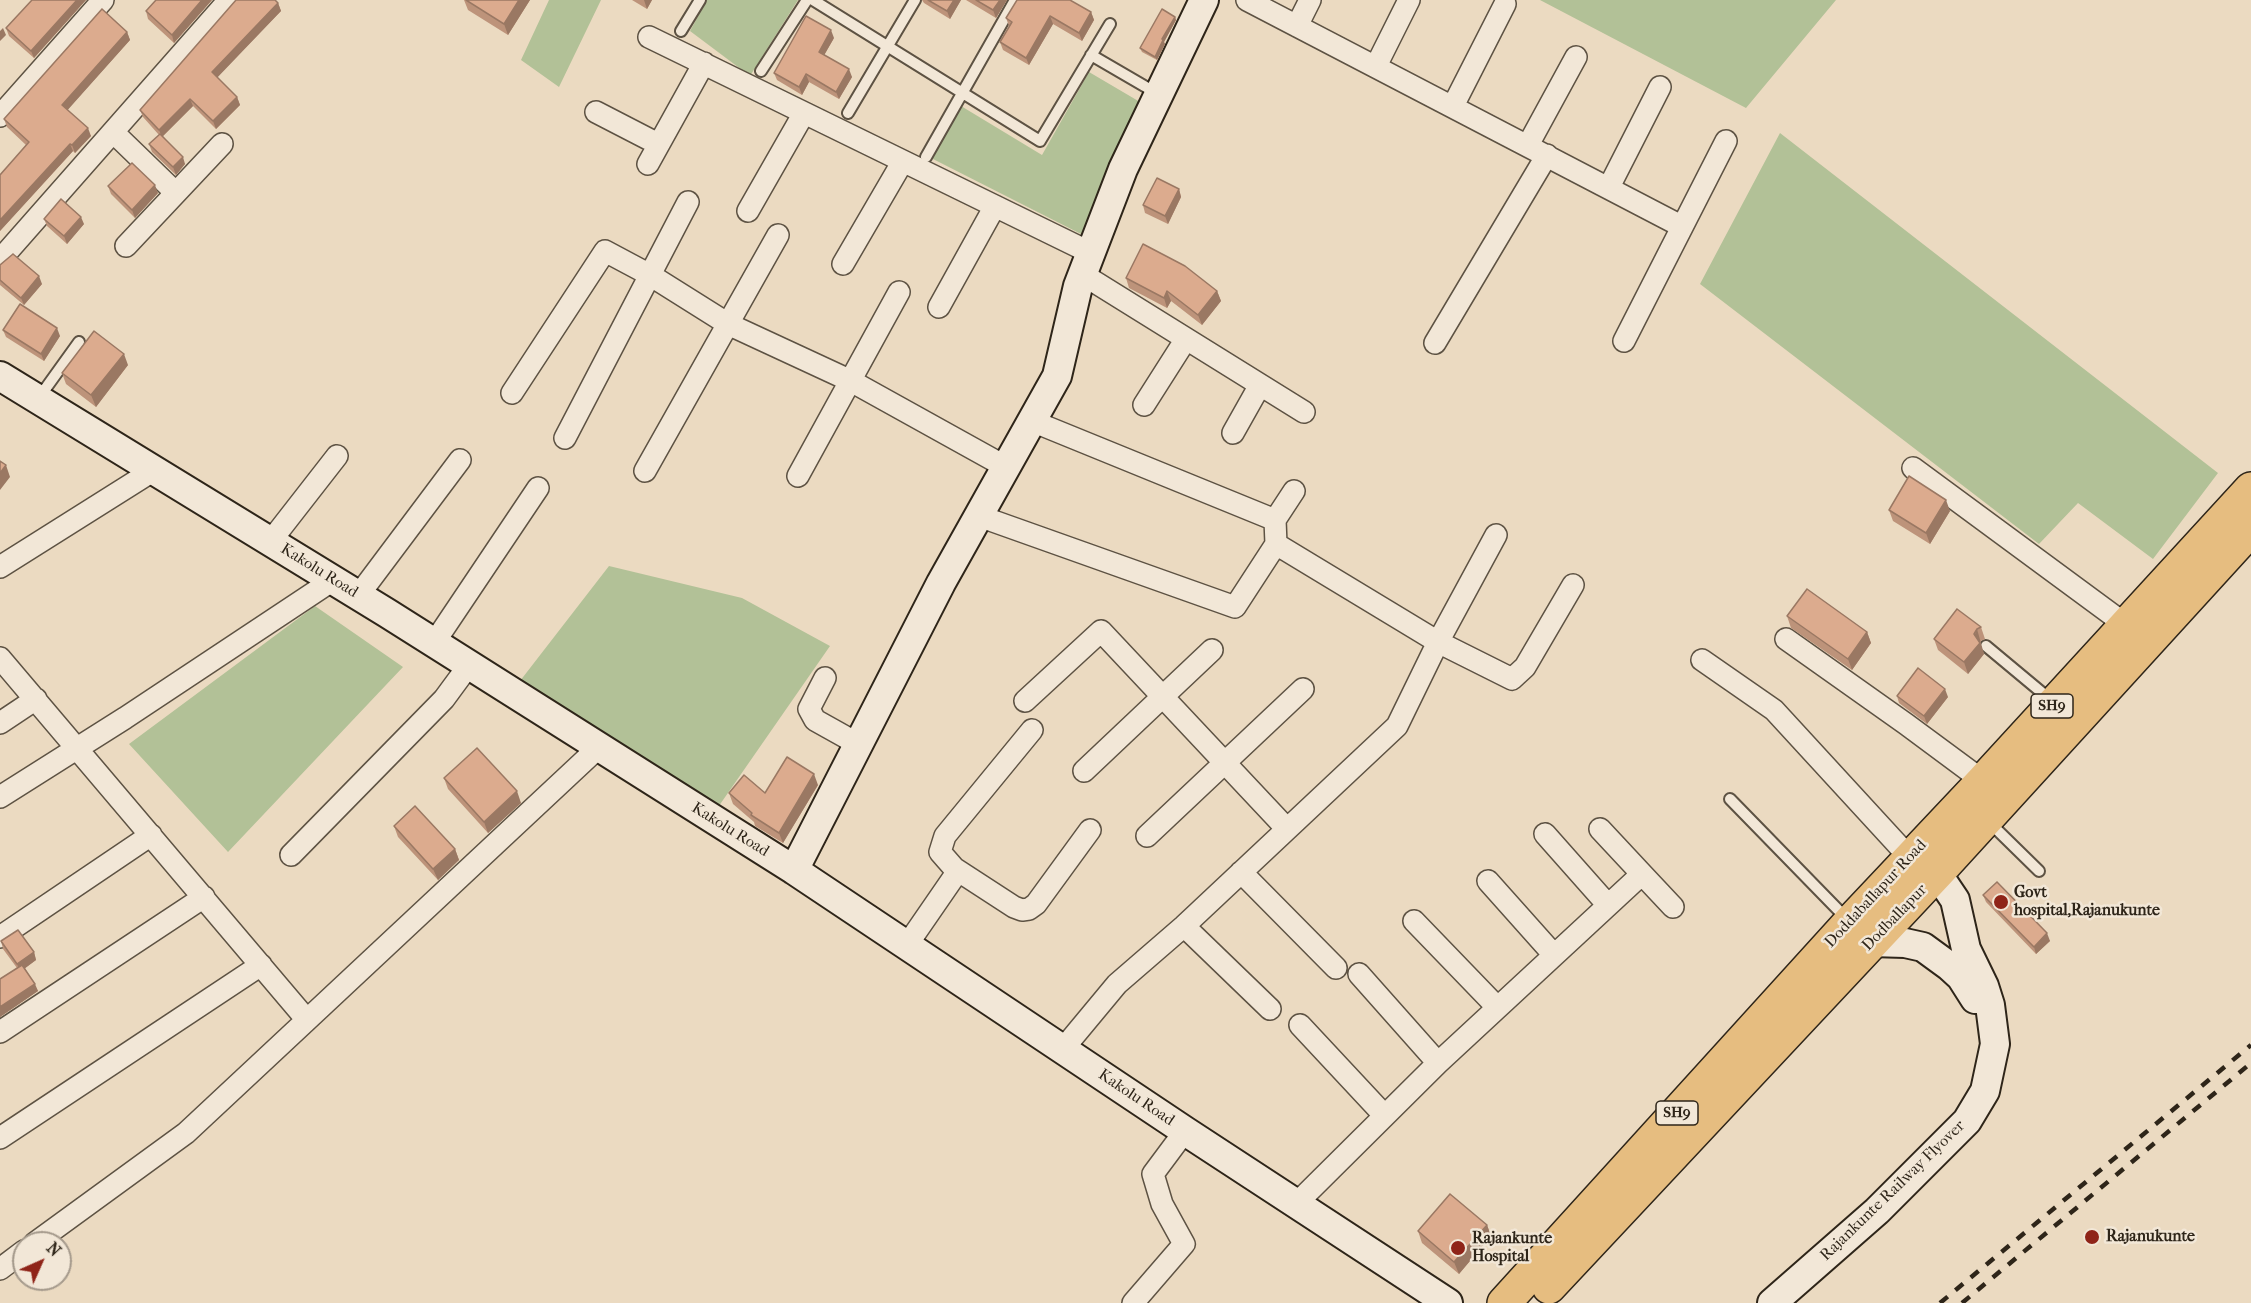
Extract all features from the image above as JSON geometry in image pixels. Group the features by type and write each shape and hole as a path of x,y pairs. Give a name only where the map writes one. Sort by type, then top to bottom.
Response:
{"main road":[{"path":"795,870 941,583 1057,376 1078,286 1123,169 1159,94 1196,3"},
{"name":"Kakolu Road","path":"0,376 333,580 795,870 1185,1131 1448,1303"},
{"name":"Doddaballapur Road","path":"1504,1303 1860,932 1923,859 1983,781 2251,489"},
{"name":"Dodballapur","path":"1923,859 1986,820 2251,528"},
{"name":"Rajankunte Railway Flyover","path":"1772,1303 1877,1211 1967,1120 1985,1091 1995,1044 1990,1005 1984,986 1966,949 1955,900 1923,859"},
{"name":"Dodballapur","path":"1535,1303 1860,932"},
{"name":"Rajankunte Railway Flyover","path":"1860,932 1923,947 1949,966 1972,993 1980,1009 1987,1027 1991,1064"}],"street":[{"path":"0,116 103,0"},
{"path":"0,260 229,0"},
{"path":"1247,0 1682,226"},
{"path":"1297,26 1310,0"},
{"path":"1376,66 1409,0"},
{"path":"1453,106 1505,4"},
{"path":"649,37 995,206 1087,263 1186,339 1304,412"},
{"path":"1528,145 1576,57"},
{"path":"648,164 704,63"},
{"path":"1609,187 1660,87"},
{"path":"596,112 658,144"},
{"path":"748,211 804,113"},
{"path":"113,132 176,193"},
{"path":"1624,341 1726,141"},
{"path":"126,246 222,144"},
{"path":"1435,343 1547,155"},
{"path":"843,264 903,161"},
{"path":"565,438 688,202"},
{"path":"939,307 995,206"},
{"path":"645,471 777,235"},
{"path":"512,393 605,251 650,275 728,324 851,381 1006,467"},
{"path":"798,476 899,292"},
{"path":"1144,405 1186,339"},
{"path":"1233,433 1260,385"},
{"path":"1032,421 1275,520"},
{"path":"270,542 337,456"},
{"path":"358,596 460,460"},
{"path":"1913,468 2126,626"},
{"path":"0,567 154,470"},
{"path":"434,644 538,488"},
{"path":"979,516 1235,607 1276,544 1275,520 1294,491"},
{"path":"1063,1049 1117,984 1184,926 1397,726 1438,642 1496,535"},
{"path":"1276,544 1438,642 1512,679 1525,667 1573,585"},
{"path":"0,797 333,580"},
{"path":"1025,701 1101,631 1287,829"},
{"path":"1786,639 1983,781"},
{"path":"1084,771 1212,650"},
{"path":"0,658 307,1020"},
{"path":"1702,660 1774,710 1923,859"},
{"path":"291,855 444,699 469,665"},
{"path":"825,678 809,709 815,720 858,744"},
{"path":"1148,836 1303,689"},
{"path":"0,723 36,699"},
{"path":"1032,730 945,836 940,852 945,860 958,871 1014,907 1022,910 1029,909 1036,904 1090,830"},
{"path":"51,1231 186,1133 599,747"},
{"path":"1600,829 1673,907"},
{"path":"1545,834 1607,904"},
{"path":"0,937 151,835"},
{"path":"907,945 958,871"},
{"path":"1241,872 1336,968"},
{"path":"1297,1203 1438,1063 1642,874"},
{"path":"1488,881 1554,955"},
{"path":"0,1032 204,897"},
{"path":"1414,921 1497,1007"},
{"path":"1184,926 1270,1009"},
{"path":"0,1138 261,965"},
{"path":"1359,974 1438,1063"},
{"path":"1300,1025 1384,1115"},
{"path":"1133,1303 1184,1244 1162,1204 1153,1174 1185,1131"}],"lane":[{"path":"681,31 700,0"},
{"path":"761,71 807,0"},
{"path":"813,0 1040,141 1110,24"},
{"path":"848,113 915,0"},
{"path":"926,157 1016,0"},
{"path":"1091,55 1159,94"},
{"path":"38,399 79,342"},
{"path":"1986,646 2055,703"},
{"path":"1730,799 1860,932"},
{"path":"1986,820 2039,871"}],"green space":[{"path":"549,0 601,0 559,87 521,60"},
{"path":"707,0 798,0 750,76 690,31"},
{"path":"1540,0 1836,0 1746,108"},
{"path":"1089,72 1140,102 1083,235 931,158 961,106 1042,155"},
{"path":"1780,133 2218,473 2153,559 2078,503 2039,544 1700,284"},
{"path":"609,566 742,598 830,646 714,813 520,681"},
{"path":"315,606 403,667 228,852 129,744"}],"building":[{"path":"32,0 77,0 31,51 6,28"},
{"path":"156,0 202,0 172,35 146,11"},
{"path":"236,0 275,0 278,3 212,72 237,97 213,121 190,99 159,130 140,110"},
{"path":"466,0 519,0 504,24"},
{"path":"928,0 954,0 947,11"},
{"path":"976,0 1000,0 993,10"},
{"path":"1017,0 1070,0 1091,12 1079,33 1050,16 1026,58 1000,42 1012,22 1006,18"},
{"path":"102,9 127,32 62,105 88,128 72,145 70,144 0,220 0,175 29,142 4,119"},
{"path":"1162,9 1175,17 1155,57 1140,48"},
{"path":"806,16 831,30 819,52 849,69 836,92 806,74 799,87 774,73"},
{"path":"160,134 183,157 173,167 149,144"},
{"path":"132,163 155,185 132,210 108,186"},
{"path":"1157,178 1179,189 1165,216 1143,205"},
{"path":"61,199 81,217 64,236 44,219"},
{"path":"1143,244 1185,266 1217,291 1198,315 1167,291 1164,298 1126,278"},
{"path":"13,254 39,276 21,298 0,280 0,265"},
{"path":"20,304 57,328 41,354 3,330"},
{"path":"94,331 124,354 91,395 62,373"},
{"path":"0,461 6,465 0,473"},
{"path":"1909,476 1946,500 1926,533 1889,510"},
{"path":"1807,589 1867,632 1848,659 1787,616"},
{"path":"1957,609 1981,627 1974,634 1980,643 1964,662 1934,639"},
{"path":"1918,668 1945,689 1924,716 1897,696"},
{"path":"477,748 517,791 484,822 444,778"},
{"path":"787,757 814,774 779,833 751,815 752,813 729,793 744,775 765,793"},
{"path":"415,806 455,849 433,869 394,826"},
{"path":"1997,882 2047,933 2034,947 1983,895"},
{"path":"18,930 34,952 17,964 1,941"},
{"path":"22,965 35,984 0,1007 0,979"},
{"path":"1450,1194 1487,1225 1454,1262 1418,1231"}],"railway":[{"path":"1940,1303 2251,1045"},
{"path":"1962,1303 2251,1063"}],"place":[{"name":"Govt hospital,Rajanukunte","path":"2001,902"},
{"name":"Rajanukunte","path":"2092,1237"},
{"name":"Rajankunte Hospital","path":"1458,1248"}]}
